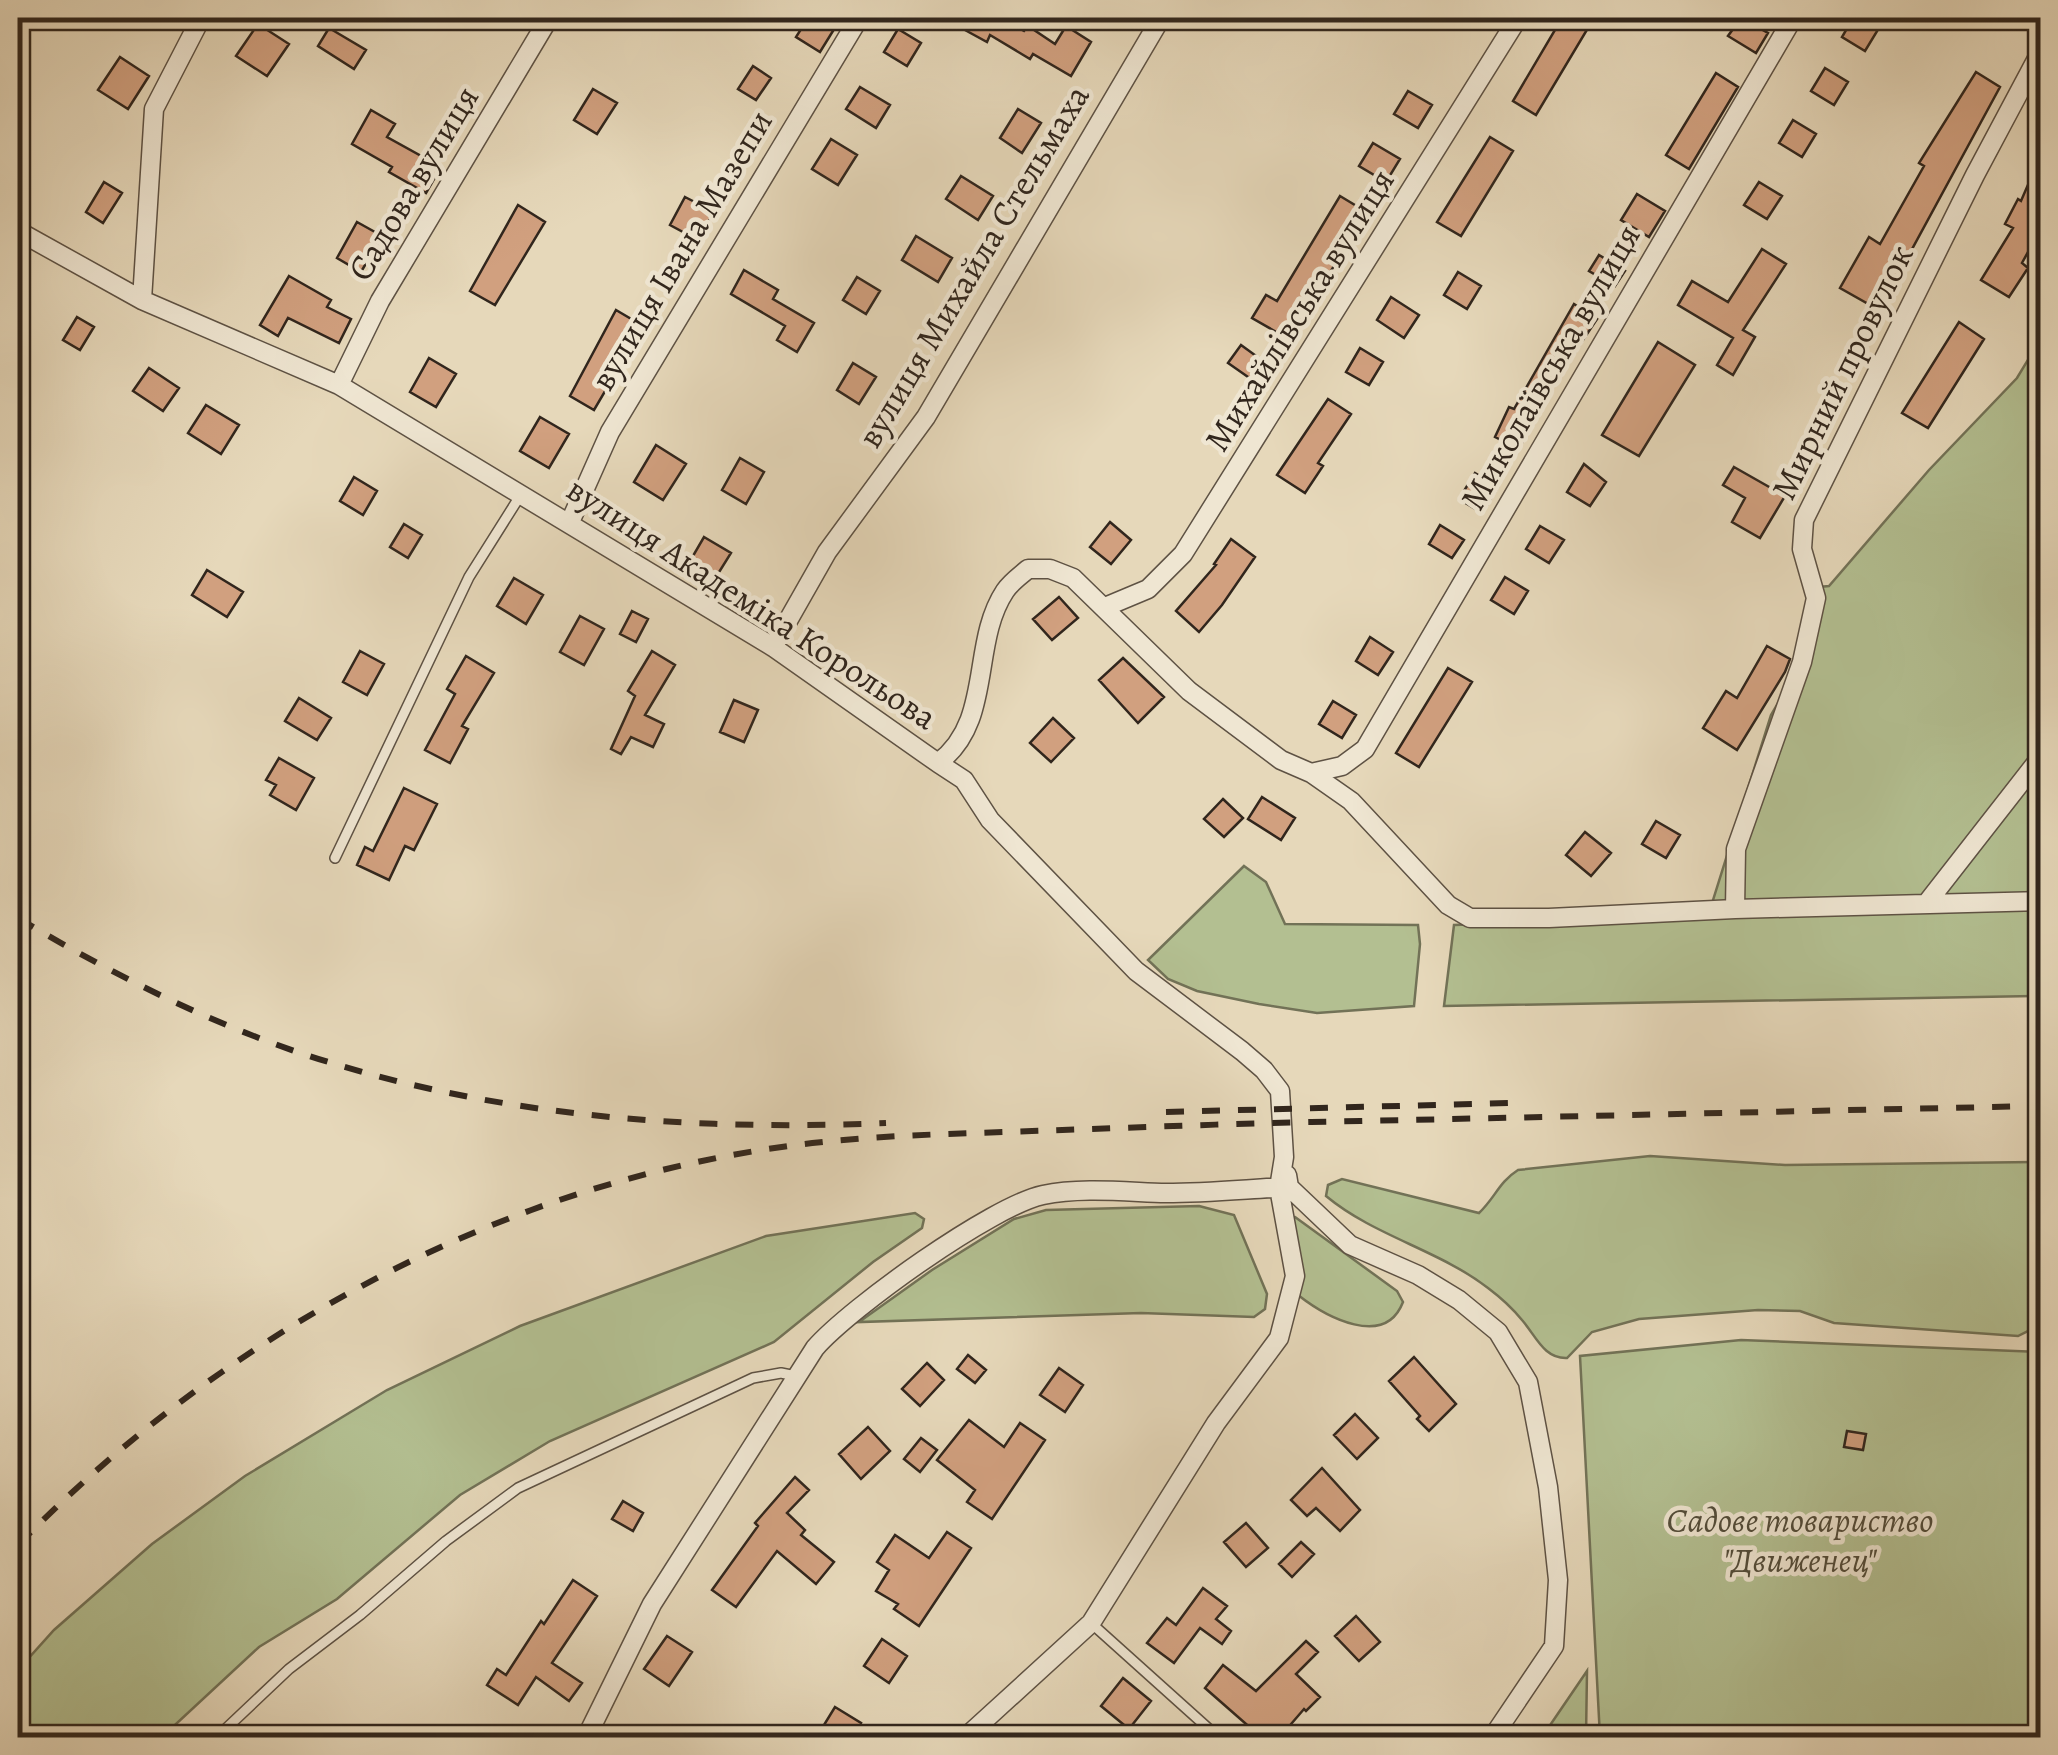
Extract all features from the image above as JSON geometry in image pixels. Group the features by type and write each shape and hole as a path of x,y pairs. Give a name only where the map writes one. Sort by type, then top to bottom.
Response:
{"street":[{"path":"142,300 154,109 201,18"},
{"name":"Садова вулиця","path":"339,385 380,301 549,18"},
{"name":"вулиця Івана Мазепи","path":"570,522 610,432 859,18"},
{"name":"вулиця Михайла Стельмаха","path":"774,647 827,552 926,417 1161,18"},
{"name":"Михайлівська вулиця","path":"1106,608 1148,589 1183,554 1518,18"},
{"name":"Миколаївська вулиця","path":"1311,773 1342,766 1365,749 1793,18"},
{"name":"Мирний провулок","path":"1736,909 1736,849 1802,662 1816,598 1802,548 1804,520 2040,53"},
{"name":"вулиця Академіка Корольова","path":"18,231 142,300 339,385 774,647 938,762 952,752 971,721 992,616 1006,588 1028,569 1050,569 1074,578 1190,691 1281,760 1311,773 1351,801 1448,905 1470,918 2040,902"},
{"path":"1926,904 2040,758"},
{"path":"938,762 964,780 990,820 1136,970 1264,1070 1280,1091 1284,1187 1295,1276 1279,1338 1216,1424 1091,1623 965,1738"},
{"path":"586,1738 652,1604 796,1376 815,1348 846,1318 923,1262 1010,1208 1043,1195 1197,1193 1284,1187 1350,1245 1418,1275 1459,1300 1498,1332 1528,1382 1548,1488 1558,1580 1554,1646 1492,1738"}],"lane":[{"path":"336,858 469,578 522,494"},
{"path":"216,1738 289,1669 518,1488 753,1378 781,1373 796,1376"},
{"path":"1091,1623 1219,1738"}],"green space":[{"path":"2040,340 2040,996 1444,1006 1454,925 1708,916 1771,715 1800,666 1819,587 1829,586 1929,470 2017,378"},
{"path":"1244,866 1266,882 1285,924 1418,925 1414,1006 1317,1013 1197,991 1168,979 1148,960"},
{"path":"1650,1156 1785,1165 2040,1162 2040,1325 2018,1336 1834,1323 1800,1311 1758,1310 1639,1319 1592,1332 1567,1358 1559,1357 1541,1345 1522,1320 1488,1288 1449,1263 1365,1222 1326,1196 1328,1185 1342,1179 1479,1213 1518,1170"},
{"path":"1199,1206 1234,1215 1267,1294 1265,1309 1254,1317 1141,1313 859,1322 1014,1219 1046,1210"},
{"path":"915,1213 924,1219 922,1228 774,1342 550,1441 460,1495 337,1599 259,1647 162,1737 18,1737 18,1670 54,1630 152,1544 245,1476 387,1390 520,1326 766,1236"},
{"path":"1295,1217 1397,1291 1403,1302 1394,1316 1383,1324 1354,1324 1324,1312 1298,1295 1287,1219"},
{"name":"Садове товариство \"Движенец\"","path":"1741,1340 2040,1352 2040,1737 1600,1737 1580,1356"},
{"path":"1587,1671 1586,1737 1542,1737"}],"building":[{"path":"808,18 841,18 820,52 796,37"},
{"path":"943,18 1000,18 1024,31 1028,26 1055,44 1066,26 1091,42 1071,76 1033,54 1030,59 990,35 987,42"},
{"path":"1562,18 1594,18 1536,115 1513,101"},
{"path":"1741,18 1768,33 1756,53 1728,36"},
{"path":"1853,18 1862,18 1879,28 1865,51 1842,37"},
{"path":"258,24 289,44 267,76 236,56"},
{"path":"329,28 366,50 354,69 318,46"},
{"path":"898,29 921,43 907,66 884,52"},
{"path":"120,57 149,76 128,109 98,90"},
{"path":"753,66 771,78 756,100 738,89"},
{"path":"1825,68 1848,82 1834,105 1811,91"},
{"path":"1976,72 2000,87 1879,310 1840,288 1869,237 1880,244 1924,166 1919,163"},
{"path":"1716,73 1738,87 1689,169 1666,155"},
{"path":"860,87 890,105 876,128 846,109"},
{"path":"593,89 617,103 597,134 574,120"},
{"path":"1408,91 1432,105 1418,128 1394,114"},
{"path":"1018,109 1041,123 1022,153 1000,138"},
{"path":"371,110 395,124 387,137 441,167 426,193 352,144"},
{"path":"1793,120 1816,134 1802,157 1779,143"},
{"path":"1490,137 1513,151 1461,236 1437,222"},
{"path":"831,139 857,155 838,185 812,169"},
{"path":"1373,143 1400,159 1386,182 1359,166"},
{"path":"2040,157 2040,230 2022,263 2028,268 2009,297 1981,280 2013,228 2005,224 2018,199 2021,201"},
{"path":"961,176 993,196 978,220 946,199"},
{"path":"104,182 122,193 103,223 86,212"},
{"path":"1759,182 1782,196 1767,219 1744,205"},
{"path":"1637,194 1665,211 1649,237 1621,220"},
{"path":"1340,196 1368,213 1302,316 1305,318 1292,341 1252,318 1266,295 1277,301"},
{"path":"685,197 714,212 698,240 670,225"},
{"path":"518,205 545,222 495,305 470,291"},
{"path":"357,222 382,236 361,272 337,258"},
{"path":"916,236 952,258 938,282 902,260"},
{"path":"1762,249 1786,264 1743,330 1755,337 1733,375 1717,365 1733,338 1678,305 1692,281 1728,302"},
{"path":"1599,255 1625,271 1615,286 1589,271"},
{"path":"744,270 778,290 773,299 814,323 797,352 777,340 785,326 731,294"},
{"path":"1458,272 1481,286 1467,309 1444,295"},
{"path":"289,276 331,300 327,307 351,319 339,343 288,318 278,336 260,325"},
{"path":"857,277 880,291 866,314 843,300"},
{"path":"1391,297 1419,315 1404,338 1377,320"},
{"path":"1574,304 1597,319 1542,401 1519,449 1495,437 1509,407 1514,409"},
{"path":"616,310 643,326 594,410 570,396"},
{"path":"77,317 94,327 80,350 63,340"},
{"path":"1959,322 1984,339 1928,428 1902,413"},
{"path":"1658,342 1695,365 1639,456 1602,435"},
{"path":"1241,345 1274,369 1261,386 1228,363"},
{"path":"1360,348 1383,362 1369,385 1346,372"},
{"path":"429,358 456,374 436,407 410,392"},
{"path":"853,363 876,377 859,404 837,390"},
{"path":"149,368 179,388 163,411 133,391"},
{"path":"1328,399 1351,414 1318,463 1323,466 1305,493 1277,475"},
{"path":"206,405 239,425 221,454 188,433"},
{"path":"540,417 569,434 549,468 520,451"},
{"path":"656,445 686,464 663,500 634,482"},
{"path":"740,458 764,472 746,504 722,490"},
{"path":"1584,464 1606,482 1590,506 1567,492"},
{"path":"1734,467 1785,496 1760,538 1732,522 1745,498 1723,485"},
{"path":"1475,473 1498,487 1482,513 1459,499"},
{"path":"354,477 377,491 363,515 340,501"},
{"path":"1110,522 1131,540 1111,564 1090,547"},
{"path":"404,524 422,535 408,558 390,547"},
{"path":"1440,525 1464,540 1452,558 1429,544"},
{"path":"1540,526 1564,540 1549,563 1526,549"},
{"path":"704,537 731,553 716,577 690,561"},
{"path":"1231,539 1255,557 1199,632 1176,611 1216,565"},
{"path":"207,570 243,592 227,617 192,595"},
{"path":"1505,577 1528,591 1514,614 1491,600"},
{"path":"514,578 543,595 526,624 497,606"},
{"path":"1059,597 1078,618 1052,640 1033,619"},
{"path":"632,611 648,619 636,642 620,634"},
{"path":"580,616 604,629 584,665 560,652"},
{"path":"1370,637 1393,652 1378,675 1356,661"},
{"path":"1767,646 1790,659 1737,750 1703,728 1726,691 1737,698"},
{"path":"360,651 384,664 367,695 343,682"},
{"path":"652,651 675,665 645,715 664,724 653,747 631,737 621,754 611,749 635,696 628,691"},
{"path":"466,656 494,673 462,726 468,729 450,763 425,750 455,694 447,689"},
{"path":"1123,658 1164,697 1138,723 1099,680"},
{"path":"1448,668 1472,682 1419,767 1396,753"},
{"path":"299,698 331,718 317,740 285,721"},
{"path":"734,700 758,710 744,742 720,732"},
{"path":"1333,701 1356,715 1342,738 1319,724"},
{"path":"1053,718 1074,738 1051,762 1030,743"},
{"path":"279,758 314,778 296,810 270,795 276,785 266,780"},
{"path":"404,788 437,804 414,850 405,846 389,880 357,865 365,847 373,851"},
{"path":"1262,797 1295,818 1281,840 1248,819"},
{"path":"1223,799 1243,818 1224,837 1204,819"},
{"path":"1656,821 1680,835 1666,858 1642,844"},
{"path":"1585,832 1611,853 1591,876 1566,855"},
{"path":"968,1355 986,1370 975,1383 957,1369"},
{"path":"1414,1357 1456,1404 1429,1431 1389,1381"},
{"path":"927,1363 944,1380 920,1406 902,1389"},
{"path":"1059,1368 1083,1385 1065,1412 1040,1395"},
{"path":"1355,1414 1378,1438 1357,1459 1334,1435"},
{"path":"969,1420 1004,1447 1020,1423 1045,1440 992,1519 967,1502 975,1490 937,1460"},
{"path":"868,1427 890,1451 861,1479 839,1454"},
{"path":"1847,1431 1866,1434 1863,1450 1844,1447"},
{"path":"921,1438 937,1450 920,1472 904,1459"},
{"path":"1322,1468 1360,1510 1340,1531 1316,1508 1307,1516 1291,1500"},
{"path":"795,1477 809,1490 787,1513 805,1530 801,1535 834,1562 816,1584 777,1551 736,1607 712,1590 758,1526 755,1523"},
{"path":"623,1501 643,1513 633,1531 612,1519"},
{"path":"1246,1523 1268,1548 1246,1567 1224,1542"},
{"path":"947,1532 971,1548 919,1626 894,1609 898,1604 876,1591 889,1570 877,1562 895,1535 929,1558"},
{"path":"1301,1542 1314,1554 1292,1577 1279,1564"},
{"path":"573,1580 597,1596 552,1663 582,1683 569,1701 536,1677 518,1705 487,1685 497,1669 506,1675"},
{"path":"1203,1588 1227,1606 1216,1619 1231,1631 1222,1644 1200,1628 1174,1663 1147,1643 1167,1618 1176,1625"},
{"path":"1356,1616 1380,1642 1359,1661 1335,1636"},
{"path":"667,1636 692,1652 669,1686 644,1669"},
{"path":"882,1639 907,1656 889,1683 864,1666"},
{"path":"1306,1641 1318,1652 1296,1674 1320,1697 1279,1738 1262,1738 1205,1688 1223,1665 1256,1691"},
{"path":"1123,1678 1151,1701 1129,1729 1101,1706"},
{"path":"835,1707 861,1723 852,1738 816,1738"}],"railway":[{"path":"18,918 94,961 212,1019 294,1051 402,1082 539,1109 608,1117 747,1125 886,1123"},
{"path":"1166,1112 1511,1103"},
{"path":"18,1545 99,1469 185,1398 277,1335 374,1280 474,1232 579,1194 686,1164 796,1145 914,1135 2040,1106"}]}
